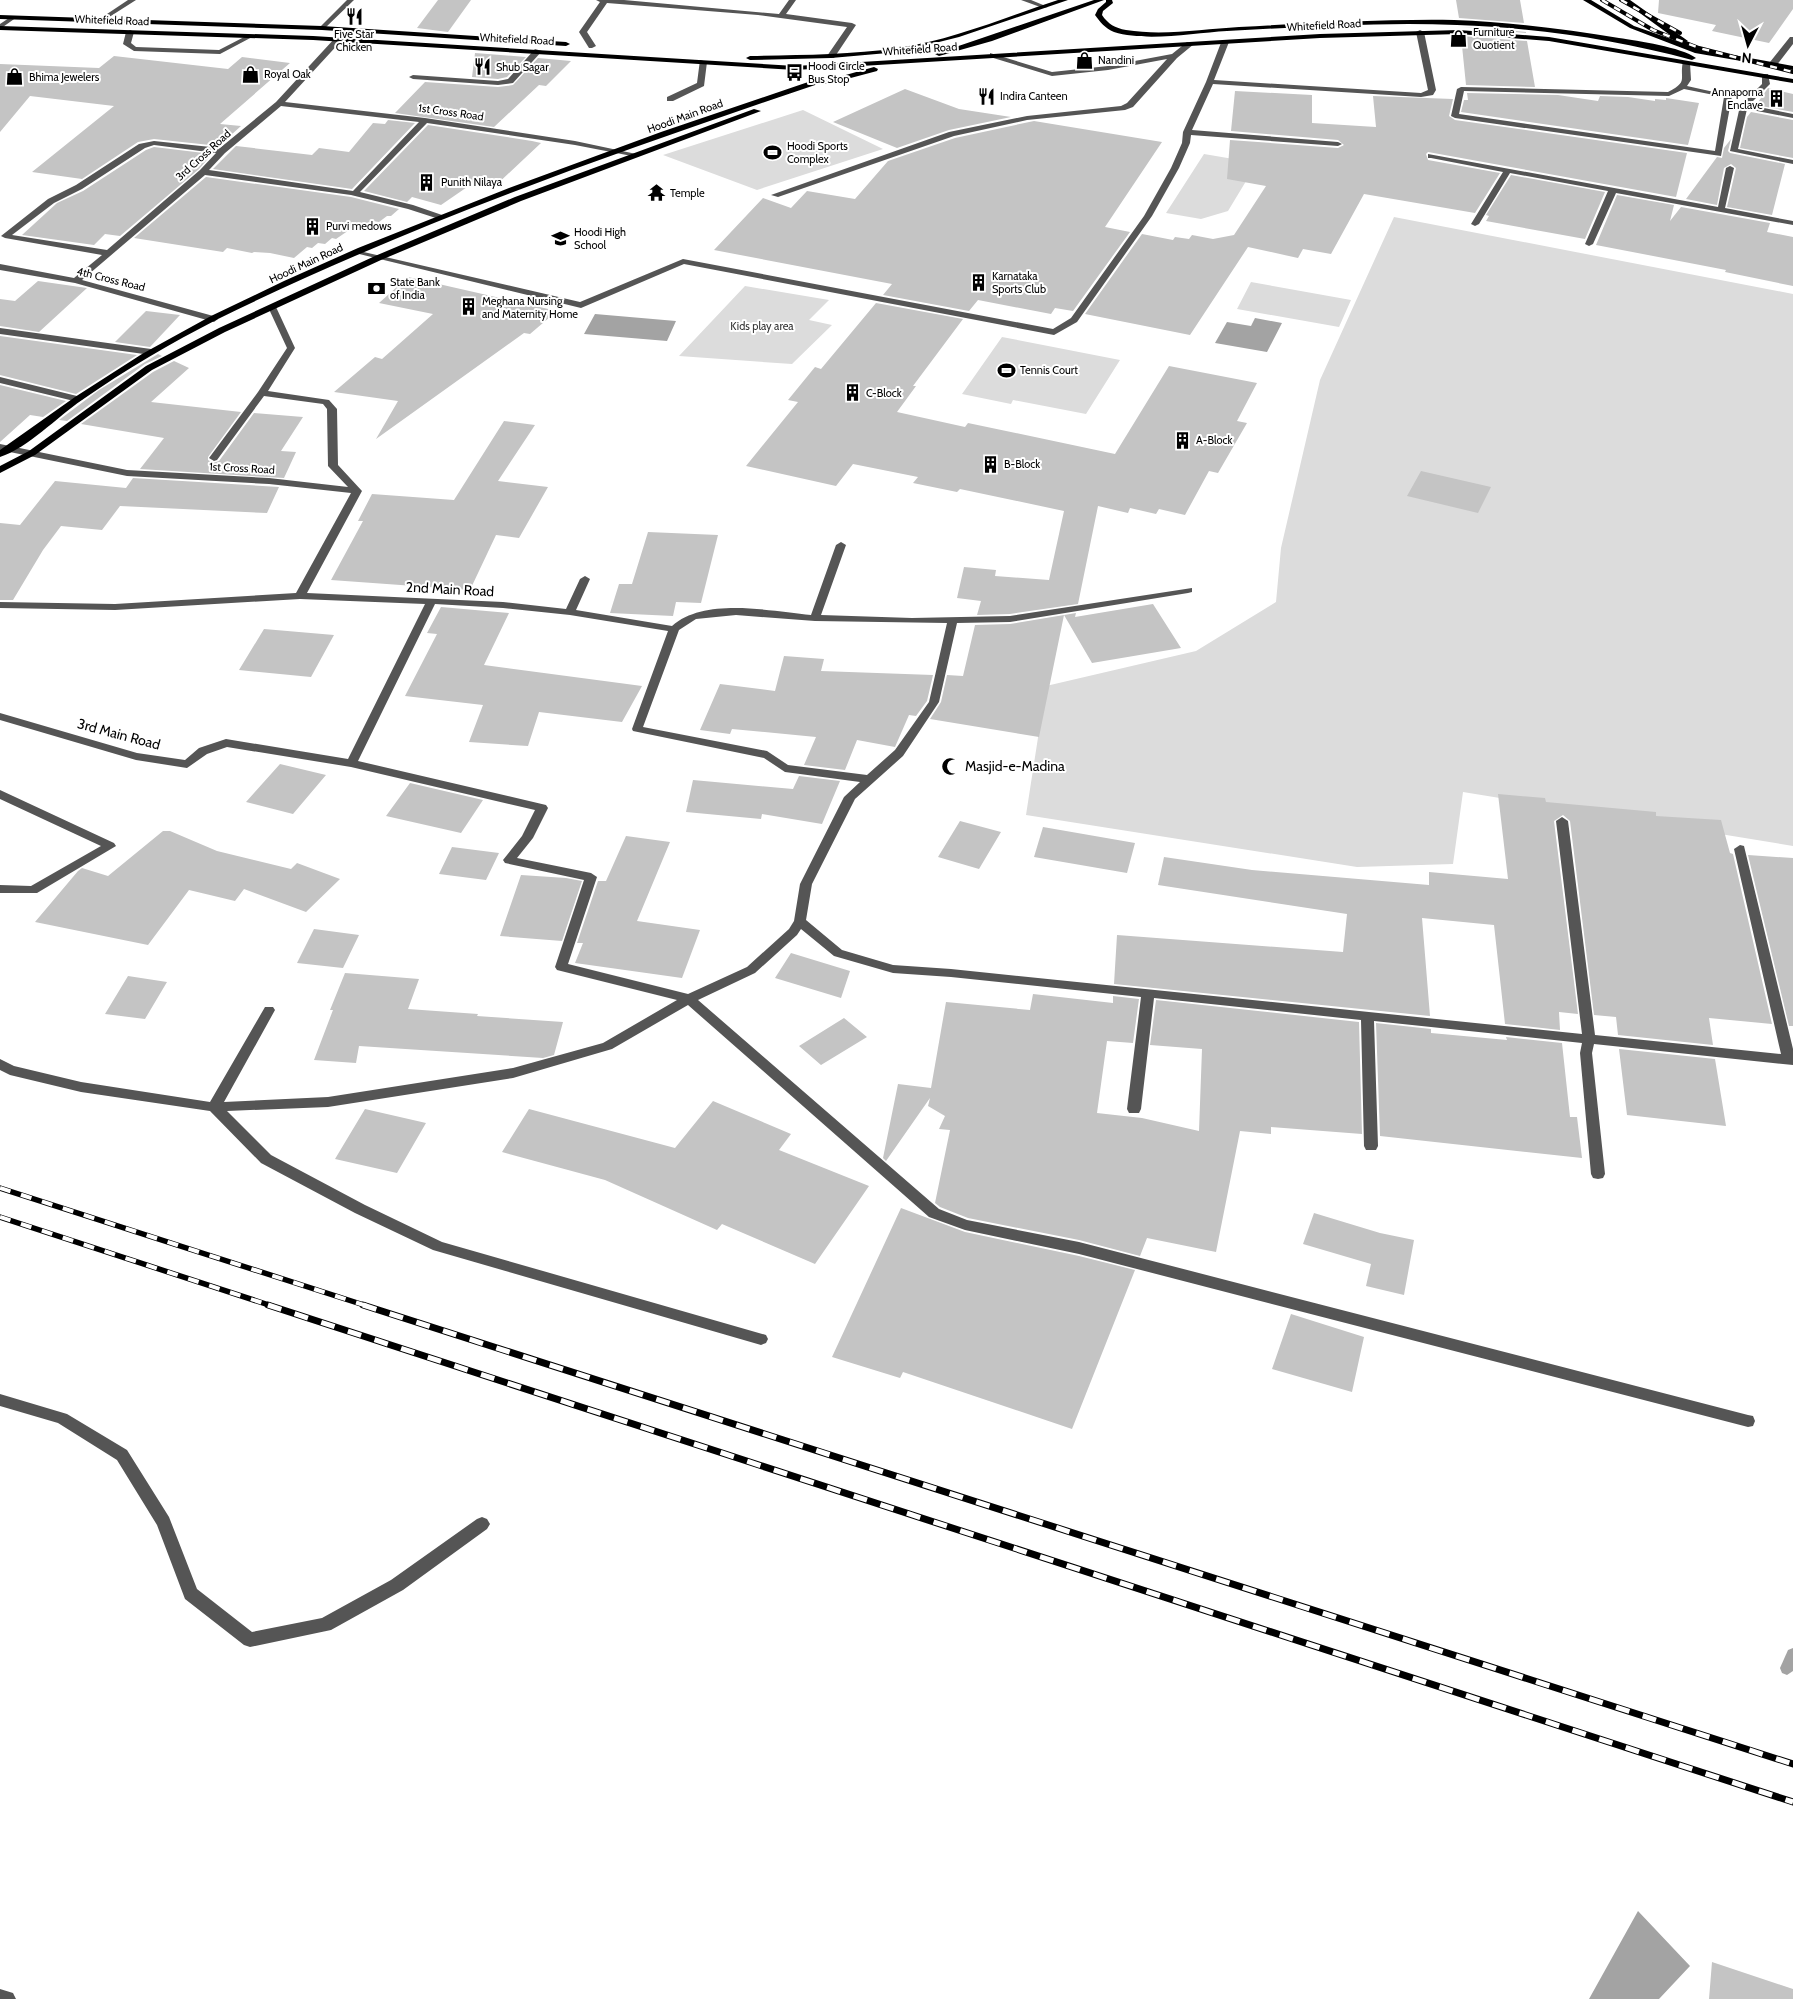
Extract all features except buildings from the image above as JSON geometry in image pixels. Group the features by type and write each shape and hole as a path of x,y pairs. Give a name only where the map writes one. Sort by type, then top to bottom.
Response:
{"main road":[{"path":"1045,7 1065,0"},
{"path":"0,470 32,453 149,368 272,307 378,258 518,198 825,86 828,82 897,62 970,46 1101,0"},
{"name":"Whitefield Road","path":"1109,0 1110,3 1100,10 1098,15 1108,27 1123,32 1142,33 1387,21 1452,21 1502,24 1552,28 1671,50 1718,69"},
{"path":"1586,0 1632,27 1698,52 1793,68"},
{"path":"1625,0 1698,52"},
{"name":"Whitefield Road","path":"671,52 750,58 831,56 900,50 957,36 1045,7"},
{"name":"Whitefield Road","path":"0,17 322,28 572,45"},
{"name":"Whitefield Road","path":"0,28 338,40 795,68 993,55 1420,32 1495,34 1550,39 1793,82"},
{"path":"582,45 602,47"},
{"name":"Hoodi Main Road","path":"3,450 151,352 214,318 355,252 438,217 619,151 817,82 828,82"}],"street":[{"path":"101,20 133,0"},
{"path":"322,28 351,0"},
{"path":"598,0 758,13 852,25 831,56"},
{"path":"592,46 583,32 605,0"},
{"path":"708,9 716,0"},
{"path":"781,16 792,0"},
{"path":"1024,0 1045,7"},
{"path":"0,28 14,17"},
{"path":"130,32 127,44 134,49 202,53 226,50 250,36"},
{"path":"1210,82 1421,95 1430,93 1432,90 1420,32"},
{"path":"1773,64 1793,39"},
{"name":"3rd Cross Road","path":"76,281 203,172 222,151 279,104 338,40"},
{"path":"355,252 581,305 683,261 1054,332 1074,320 1148,216 1176,168 1186,143 1186,132 1210,82 1225,42"},
{"path":"775,195 952,134 1027,118 1122,108 1130,104 1174,56 1190,44"},
{"path":"413,77 492,83 510,81 538,51"},
{"path":"993,55 1052,74 1108,68 1174,56"},
{"path":"670,99 701,84 703,62"},
{"path":"1683,87 1728,96 1718,154 1455,116 1461,89 1669,94 1683,87 1687,80 1686,63"},
{"path":"1765,76 1766,84 1744,106 1734,151 1793,162"},
{"name":"1st Cross Road","path":"279,104 425,120 637,155"},
{"path":"1744,106 1793,116"},
{"path":"354,194 425,120"},
{"path":"1186,132 1338,144"},
{"path":"107,253 5,236 51,201 79,187 142,146 154,143 222,151"},
{"path":"1431,156 1793,223"},
{"path":"1720,209 1730,168"},
{"path":"1475,224 1508,170"},
{"path":"203,172 354,194 414,207 438,217"},
{"path":"1589,244 1613,190"},
{"name":"4th Cross Road","path":"0,267 76,281 214,318"},
{"path":"214,458 262,393 291,348 272,307"},
{"path":"0,330 151,352"},
{"path":"0,380 78,399"},
{"path":"262,393 326,402 332,409 333,466 357,491 300,596"},
{"name":"1st Cross Road","path":"3,450 32,453 127,473 269,481 357,491"},
{"path":"815,618 841,545"},
{"path":"570,612 585,579"},
{"path":"868,778 786,768 767,754 726,748 637,729 674,629 683,621 693,616 714,612 815,618 1010,619 1188,590"},
{"name":"2nd Main Road","path":"0,605 115,607 300,596 503,605 570,612 674,629"},
{"path":"432,601 351,763 542,808 527,838 508,860 591,876 561,967 689,999 934,1213 965,1224 1088,1250 1748,1421"},
{"path":"0,1064 10,1070 81,1087 214,1107 328,1102 513,1073 607,1046 689,999 751,970 793,932 800,922 806,884 850,796 868,778 899,753 934,702 953,620"},
{"name":"3rd Main Road","path":"0,716 136,756 188,764 203,751 226,743 351,763"},
{"path":"0,794 110,846 33,890 0,889"},
{"path":"1562,820 1589,1038 1586,1052 1598,1174"},
{"path":"800,922 838,952 893,968 1791,1059 1740,849"},
{"path":"1134,1109 1148,993"},
{"path":"214,1107 269,1010"},
{"path":"1366,1015 1371,1146"},
{"path":"214,1107 266,1159 438,1246 762,1339"},
{"path":"0,1400 62,1418 122,1455 164,1522 190,1594 250,1640 325,1625 397,1585 482,1524"},
{"path":"0,1998 7,1999"}],"green space":[{"name":"Hoodi Sports Complex","path":"803,110 883,149 757,190 663,155"},
{"path":"1204,154 1257,163 1228,211 1201,219 1166,213"},
{"path":"1394,217 1793,294 1793,846 1463,792 1453,864 1357,867 1026,815 1046,686 1196,651 1276,602 1281,548 1320,380"},
{"path":"1251,282 1351,300 1339,327 1237,309"},
{"name":"Kids play area","path":"745,286 829,300 809,320 832,325 792,364 679,356"},
{"path":"1002,337 1120,360 1086,414 1013,400 1011,404 962,394"}],"shaded area":[{"path":"595,314 676,321 667,341 584,334"},
{"path":"1255,318 1282,323 1267,352 1215,343 1227,322 1251,326"},
{"path":"1638,1911 1690,1966 1659,1999 1589,1999"}],"waterway":[{"path":"1787,1668 1793,1655"}],"railway":[{"path":"1602,0 1653,30 1699,48 1793,72"},
{"path":"1621,0 1680,33"},
{"path":"0,1188 367,1306"},
{"path":"0,1217 272,1306"},
{"path":"268,1305 1793,1802"},
{"path":"363,1305 1793,1764"}],"place":[{"name":"Five Star Chicken","path":"354,16"},
{"name":"Furniture Quotient","path":"1459,38"},
{"name":"Nandini","path":"1084,60"},
{"name":"Shub Sagar","path":"482,67"},
{"name":"Hoodi Circle Bus Stop","path":"794,72"},
{"name":"Royal Oak","path":"250,74"},
{"name":"Bhima Jewelers","path":"15,77"},
{"name":"Indira Canteen","path":"986,96"},
{"name":"Annaporna Enclave","path":"1777,98"},
{"name":"Hoodi Sports Complex","path":"773,152"},
{"name":"Punith Nilaya","path":"427,182"},
{"name":"Temple","path":"656,193"},
{"name":"Purvi medows","path":"312,226"},
{"name":"Hoodi High School","path":"560,238"},
{"name":"Karnataka Sports Club","path":"978,282"},
{"name":"State Bank of India","path":"376,288"},
{"name":"Meghana Nursing and Maternity Home","path":"468,307"},
{"name":"Tennis Court","path":"1006,370"},
{"name":"C-Block","path":"852,393"},
{"name":"A-Block","path":"1182,440"},
{"name":"B-Block","path":"990,464"},
{"name":"Masjid-e-Madina","path":"951,766"}]}
